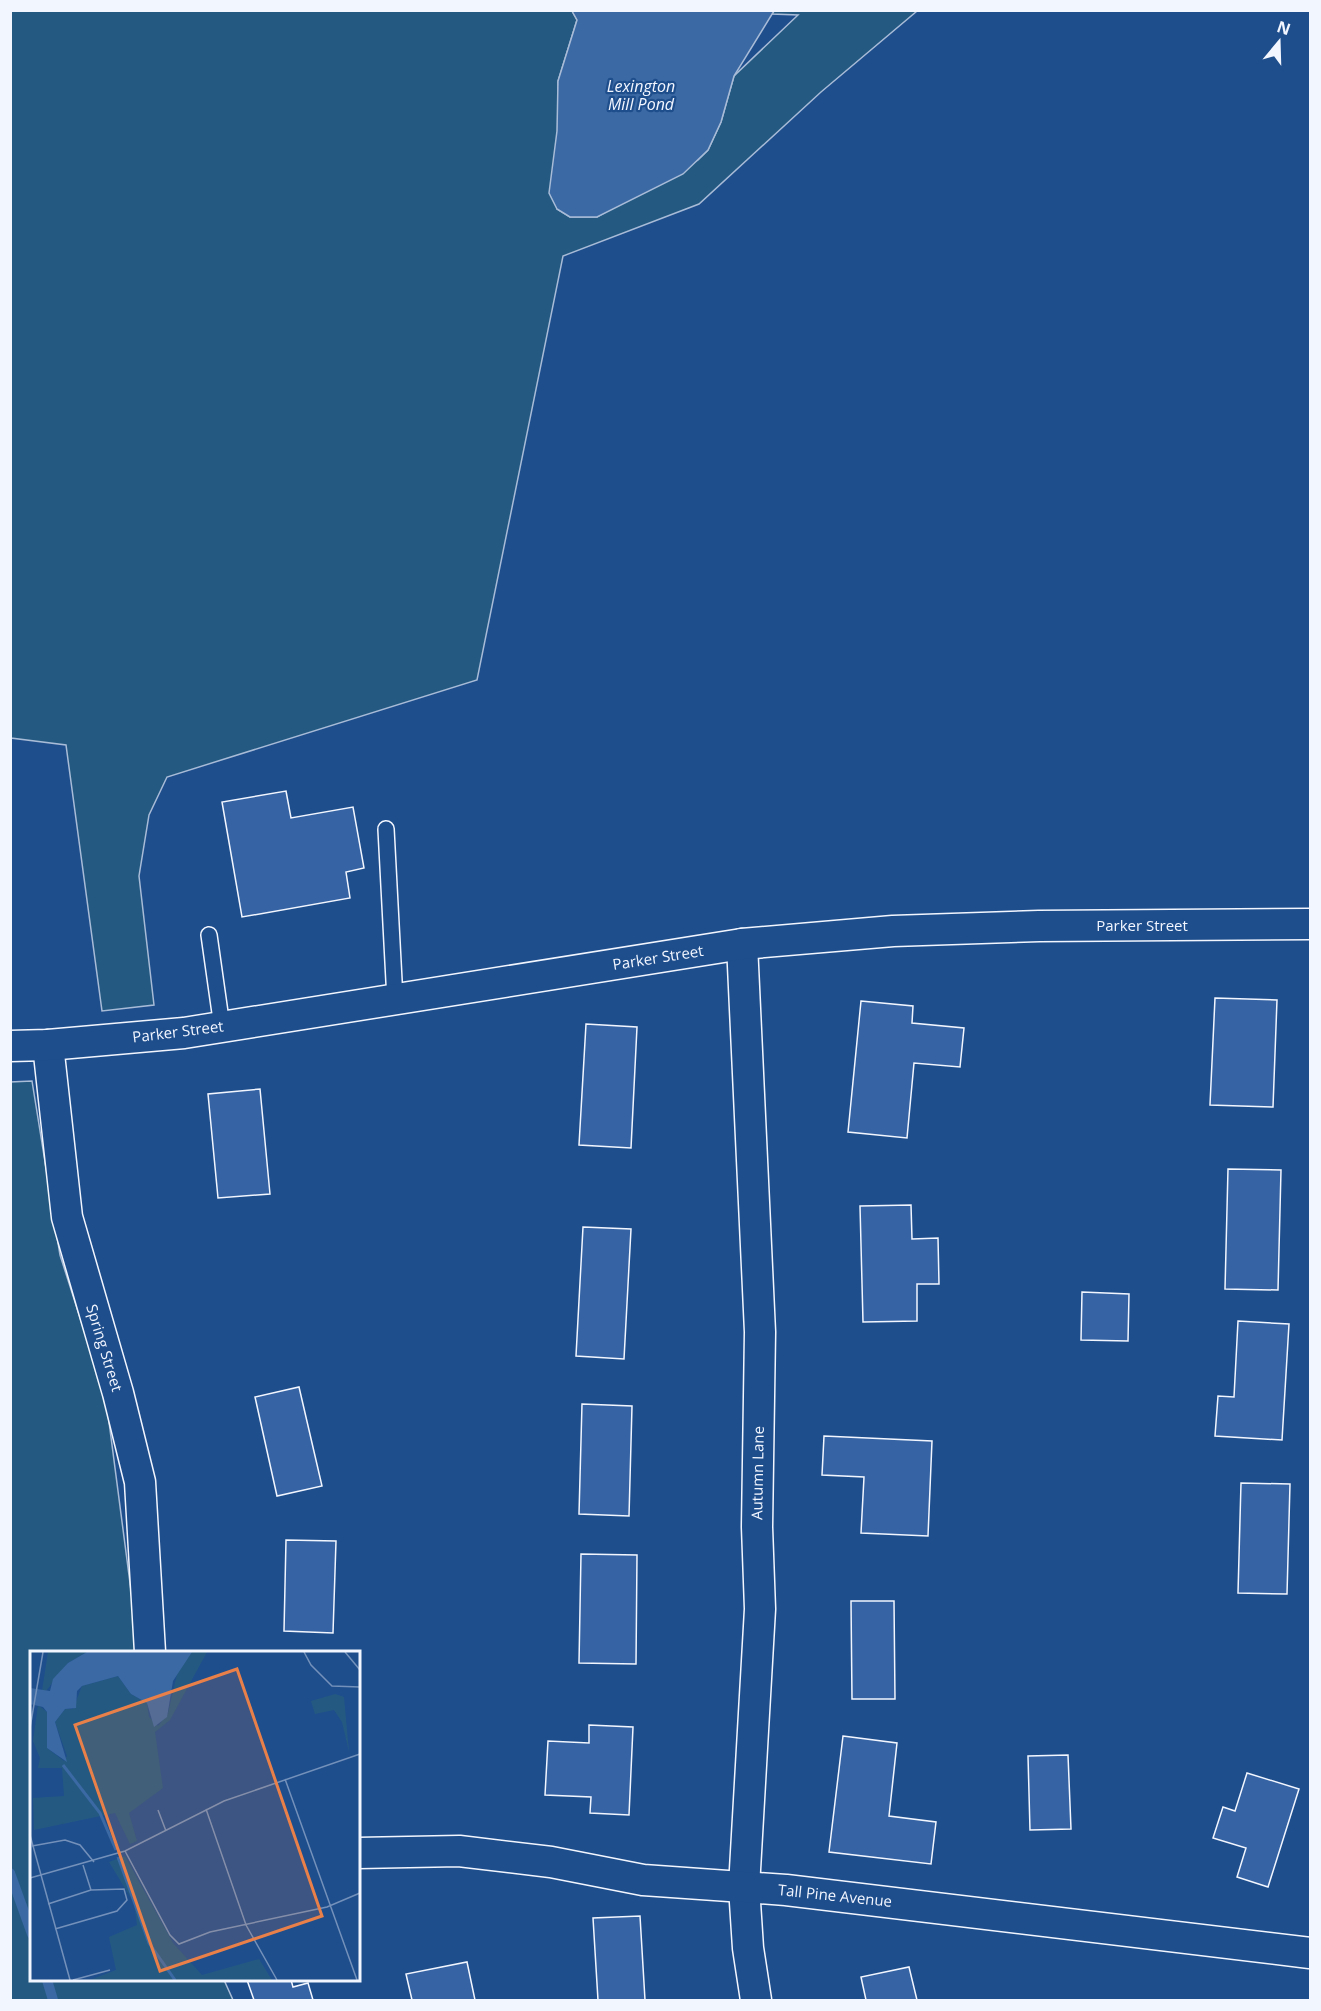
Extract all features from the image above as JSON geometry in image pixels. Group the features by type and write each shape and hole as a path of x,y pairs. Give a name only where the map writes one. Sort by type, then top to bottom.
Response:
{"street":[{"name":"Parker Street","path":"10,1046 48,1045 222,1027 742,945 904,931 1039,926 1311,924"},
{"name":"Autumn Lane","path":"742,945 760,1332 757,1527 760,1609 744,1887 748,1948 756,2001"},
{"name":"Spring Street","path":"48,1045 67,1217 118,1393 140,1482 150,1651"},
{"name":"Tall Pine Avenue","path":"360,1852 459,1851 551,1862 643,1880 744,1887 1311,1953"}],"lane":[{"path":"386,829 395,1000"},
{"path":"209,935 222,1027"}],"shaded area":[{"path":"11,11 572,11 577,20 558,81 557,209 570,217 597,217 698,160 708,150 721,122 734,76 798,15 772,14 774,11 917,11 821,92 699,204 563,256 477,680 167,777 149,815 139,876 154,1005 102,1011 66,745 11,738"},
{"path":"32,1081 60,1255 106,1399 139,1651 30,1651 30,1981 224,1981 233,2000 11,2000 10,1082"}],"water":[{"name":"Lexington Mill Pond","path":"572,11 774,11 734,76 721,122 708,150 683,174 597,217 570,217 557,209 549,193 557,131 558,81 577,20"}],"building":[{"path":"286,791 291,818 353,807 364,868 346,872 350,898 242,917 222,802"},
{"path":"1215,998 1277,1000 1273,1107 1210,1105"},
{"path":"861,1001 913,1006 912,1023 964,1028 960,1067 914,1063 907,1138 848,1132"},
{"path":"586,1024 637,1027 631,1148 579,1145"},
{"path":"260,1089 270,1194 218,1198 208,1094"},
{"path":"1228,1169 1281,1170 1278,1290 1225,1289"},
{"path":"911,1205 912,1239 938,1238 939,1284 917,1284 917,1321 863,1322 860,1206"},
{"path":"583,1227 631,1229 624,1359 576,1356"},
{"path":"1082,1292 1129,1294 1128,1341 1081,1340"},
{"path":"1238,1321 1289,1324 1282,1440 1215,1436 1218,1396 1234,1397"},
{"path":"299,1387 322,1486 277,1496 255,1397"},
{"path":"582,1404 632,1406 629,1516 579,1514"},
{"path":"824,1436 932,1441 928,1536 861,1533 864,1477 822,1475"},
{"path":"1241,1483 1290,1484 1287,1594 1238,1593"},
{"path":"286,1540 336,1541 333,1633 284,1631"},
{"path":"581,1554 637,1555 636,1664 579,1663"},
{"path":"851,1601 894,1601 895,1699 852,1699"},
{"path":"589,1725 633,1727 629,1815 590,1813 591,1797 545,1795 548,1741 589,1743"},
{"path":"843,1736 897,1743 889,1816 936,1822 931,1864 829,1852"},
{"path":"1068,1755 1071,1829 1030,1830 1028,1756"},
{"path":"1247,1773 1299,1789 1268,1887 1237,1877 1246,1848 1213,1838 1223,1807 1235,1811"},
{"path":"640,1916 645,2000 598,2000 593,1918"},
{"path":"467,1962 475,2000 412,2000 406,1974"},
{"path":"909,1967 917,2000 866,2000 861,1977"},
{"path":"247,1981 291,1981 293,1987 308,1983 313,2000 254,2000"}],"waterway":[{"path":"10,1873 30,1928"},
{"path":"47,1981 53,2000"}]}
